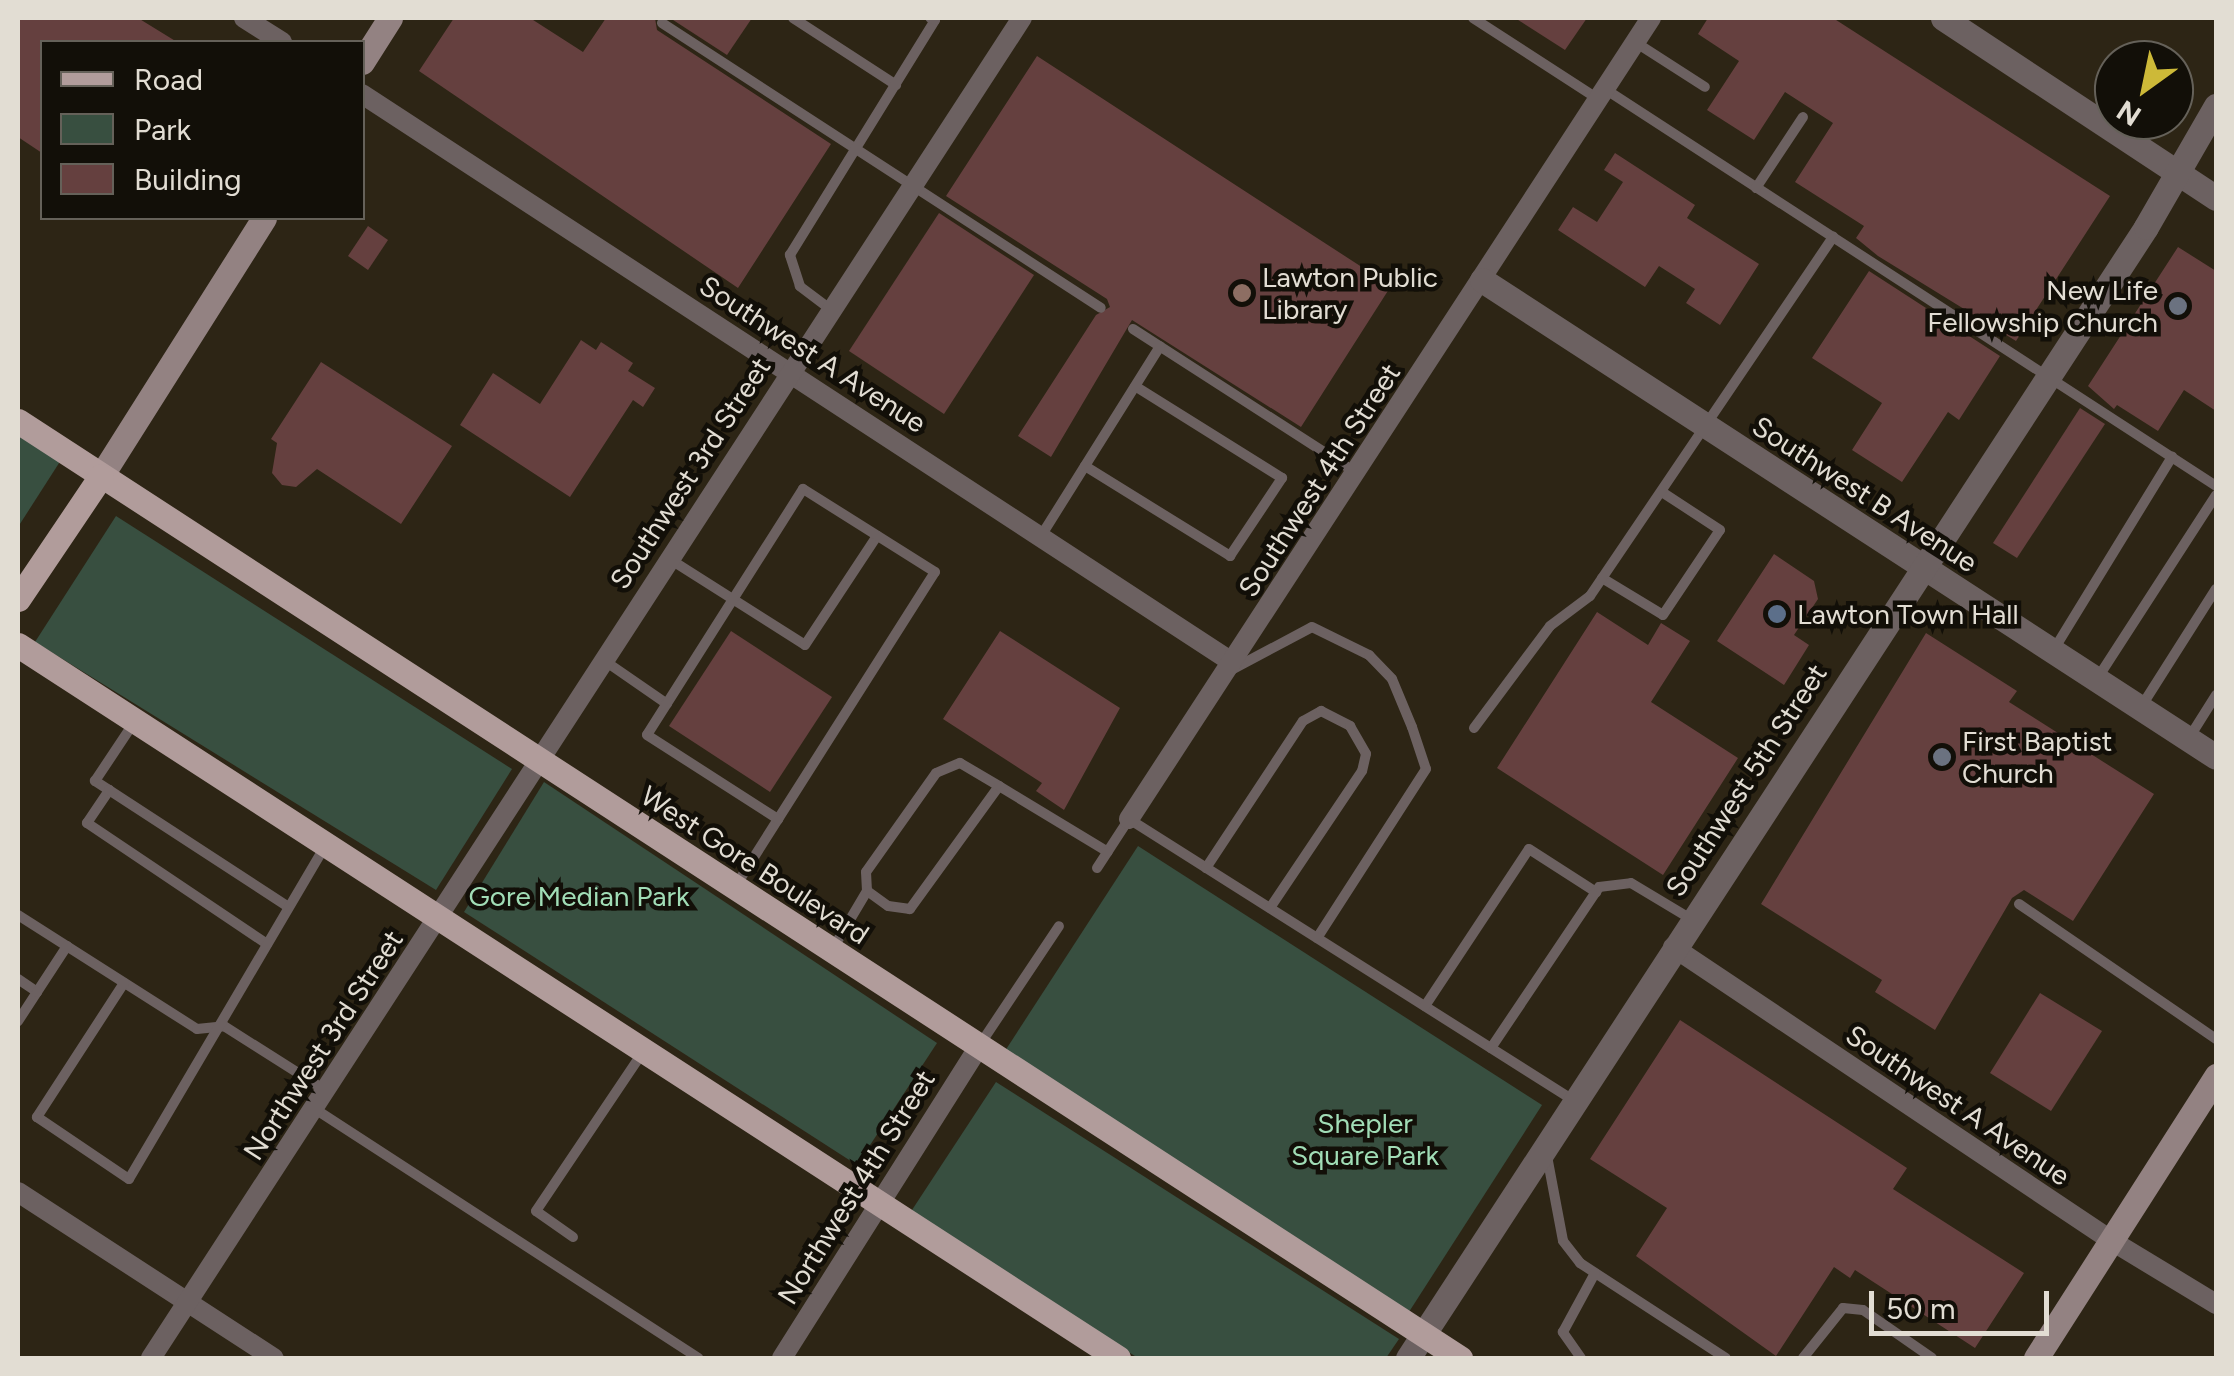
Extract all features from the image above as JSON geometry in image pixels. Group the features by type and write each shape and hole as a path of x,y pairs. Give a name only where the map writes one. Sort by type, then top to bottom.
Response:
{"main road":[{"path":"365,57 390,18"},
{"path":"18,599 101,476 263,220"},
{"name":"West Gore Boulevard","path":"18,422 1460,1358"},
{"path":"18,644 1118,1358"},
{"path":"2036,1358 2216,1076"}],"street":[{"path":"244,18 279,40"},
{"name":"Southwest 3rd Street","path":"536,758 1022,18"},
{"name":"Southwest 4th Street","path":"1129,819 1651,18"},
{"path":"1943,18 2216,198"},
{"name":"Southwest A Avenue","path":"365,96 1040,536 1228,668"},
{"name":"Southwest 5th Street","path":"1408,1358 2047,376 2216,106"},
{"name":"Southwest B Avenue","path":"1482,280 2216,757"},
{"name":"Northwest 3rd Street","path":"150,1358 440,916 536,758"},
{"name":"Southwest A Avenue","path":"1673,947 2112,1241 2216,1304"},
{"name":"Northwest 4th Street","path":"782,1358 876,1202 979,1046"},
{"path":"18,1192 274,1358"}],"lane":[{"path":"793,18 896,85"},
{"path":"830,309 800,286 790,254 935,20 930,18"},
{"path":"1473,18 1756,188 2216,486"},
{"path":"662,24 1101,308"},
{"path":"1635,42 1705,88"},
{"path":"1756,188 1803,117"},
{"path":"1474,728 1550,626 1602,578 1833,237"},
{"path":"1134,329 1356,473"},
{"path":"1040,536 1160,346"},
{"path":"1085,466 1230,556 1282,478 1135,386"},
{"path":"2052,651 2172,457"},
{"path":"734,888 778,819 935,572 803,489 646,736 778,819"},
{"path":"1602,578 1662,615 1720,530 1662,492"},
{"path":"2097,680 2216,495"},
{"path":"668,558 806,645 878,536"},
{"path":"2140,708 2216,589"},
{"path":"1228,668 1290,634 1312,628 1370,655 1392,679 1412,726 1426,770 1317,938"},
{"path":"601,659 667,704"},
{"path":"2189,738 2216,695"},
{"path":"1206,868 1304,721 1321,710 1350,726 1366,754 1362,771 1270,908"},
{"path":"135,720 95,780 288,906"},
{"path":"832,951 867,892 866,872 936,773 960,762 1108,852"},
{"path":"867,892 888,906 910,909 999,786"},
{"path":"109,790 88,823 266,944"},
{"path":"1097,868 1129,819 1574,1100"},
{"path":"124,982 37,1117 129,1180 224,1026 266,944 327,843"},
{"path":"1425,1006 1529,848 1596,892"},
{"path":"1491,1048 1596,892 1616,881 1632,883 1691,920"},
{"path":"2018,904 2216,1039"},
{"path":"18,917 197,1029 224,1026 321,1100 698,1358"},
{"path":"979,1046 1059,926"},
{"path":"18,1021 67,946"},
{"path":"18,979 37,992"},
{"path":"573,1236 536,1211 644,1050"},
{"path":"1546,1143 1563,1241 1595,1272 1726,1358"},
{"path":"1581,1358 1563,1332 1595,1272"},
{"path":"1822,1358 1806,1354 1843,1308 1863,1310 1932,1358"}],"green space":[{"path":"18,433 61,460 18,527"},
{"name":"Gore Median Park","path":"116,516 512,769 436,890 35,642"},
{"name":"Gore Median Park","path":"544,782 937,1043 857,1165 464,912"},
{"name":"Shepler Square Park","path":"1138,846 1542,1105 1407,1315 1003,1054"},
{"path":"996,1082 1399,1339 1386,1358 1138,1358 910,1213"}],"building":[{"path":"18,18 138,18 174,40 40,40 40,152 18,137"},
{"path":"454,18 530,18 583,52 606,18 655,18 657,30 831,144 738,288 419,71"},
{"path":"670,18 752,18 727,55"},
{"path":"1515,18 1587,18 1565,50"},
{"path":"1708,18 1833,18 2110,196 2016,341 1878,256 1856,238 1864,226 1795,182 1833,123 1785,92 1754,140 1707,110 1739,61 1698,34"},
{"name":"Lawton Public Library","path":"1037,56 1391,286 1301,427 1132,320 1051,457 1018,436 1096,315 1110,307 1107,299 946,196"},
{"path":"1615,153 1695,205 1687,218 1759,264 1720,325 1686,303 1695,289 1659,266 1645,287 1558,230 1573,207 1597,222 1623,182 1604,170"},
{"path":"939,213 1034,275 944,414 849,351"},
{"path":"368,226 388,240 368,270 348,256"},
{"name":"New Life Fellowship Church","path":"2178,247 2216,271 2216,411 2184,390 2158,431 2117,405 2114,409 2088,386"},
{"path":"1869,271 2000,356 1959,420 1948,412 1902,482 1852,450 1882,403 1812,358"},
{"path":"581,340 596,350 601,342 633,363 628,371 655,388 643,407 633,400 570,497 460,425 493,373 540,404"},
{"path":"321,362 452,446 401,524 317,469 296,487 282,485 272,473 277,443 271,439"},
{"path":"2080,408 2105,424 2017,558 1993,543"},
{"path":"1774,554 1814,581 1818,599 1794,635 1809,645 1784,685 1717,641"},
{"path":"1597,612 1648,645 1661,623 1690,641 1651,702 1738,758 1663,875 1497,768"},
{"path":"731,631 832,697 770,792 669,726"},
{"path":"1000,631 1120,708 1064,810 1036,791 1042,783 943,719"},
{"path":"1926,633 2017,691 2009,702 2154,794 2073,921 2024,890 2012,898 1935,1030 1875,992 1882,980 1761,904"},
{"path":"2040,993 2102,1031 2051,1111 1990,1073"},
{"path":"1680,1020 1907,1168 1893,1189 2024,1273 1975,1348 1855,1270 1850,1278 1834,1267 1776,1356 1636,1256 1667,1208 1590,1159"}],"place":[{"name":"Lawton Public Library","path":"1242,293"},
{"name":"New Life Fellowship Church","path":"2178,306"},
{"name":"Lawton Town Hall","path":"1777,614"},
{"name":"First Baptist Church","path":"1942,757"}]}
